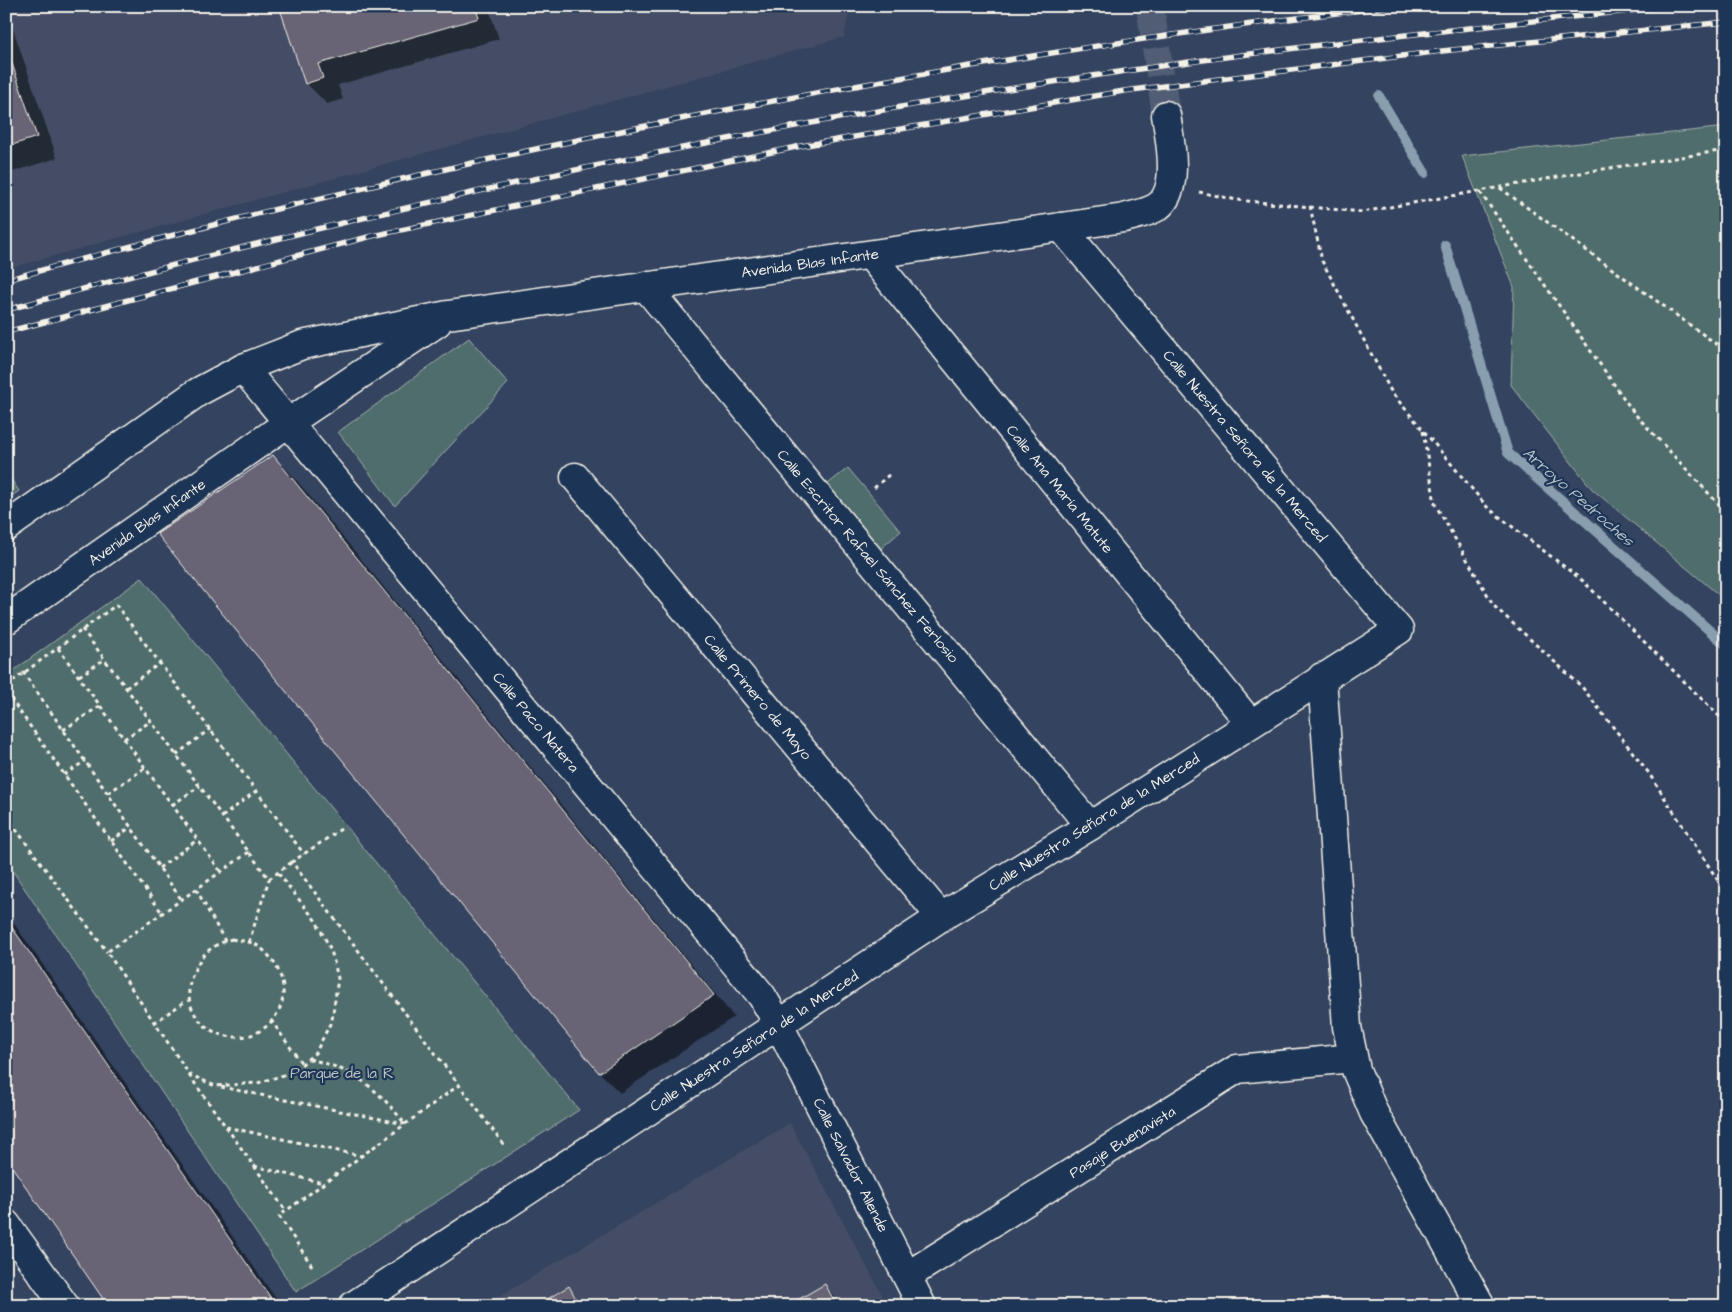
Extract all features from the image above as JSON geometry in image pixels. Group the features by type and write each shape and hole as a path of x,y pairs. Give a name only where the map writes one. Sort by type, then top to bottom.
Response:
{"street":[{"path":"1166,115 1172,160 1168,191"},
{"name":"Avenida Blas Infante","path":"6,527 198,392 243,368 302,345 448,315 1137,215 1158,206 1168,191"},
{"name":"Calle Nuestra Señora de la Merced","path":"353,1306 941,917 1090,826 1322,677 1399,630 1061,227"},
{"name":"Calle Ana María Matute","path":"870,255 1250,723"},
{"name":"Calle Escritor Rafael Sánchez Ferlosio","path":"645,286 1090,826"},
{"name":"Avenida Blas Infante","path":"6,620 448,315"},
{"path":"243,368 288,424"},
{"name":"Calle Paco Natera","path":"288,424 762,996 779,1025"},
{"name":"Calle Primero de Mayo","path":"575,477 941,917"},
{"path":"1322,677 1347,1027 1353,1058 1374,1113 1481,1306"},
{"name":"Calle Salvador Allende","path":"779,1025 922,1306"},
{"name":"Pasaje Buenavista","path":"907,1276 1237,1069 1353,1058"},
{"path":"6,1224 65,1306"}],"path":[{"path":"1168,191 1237,200 1362,212 1597,170 1726,150"},
{"path":"1500,188 1726,351"},
{"path":"1480,192 1634,413 1726,512"},
{"path":"1310,206 1322,261 1392,393 1488,508 1583,581 1726,723"},
{"path":"1423,430 1435,504 1494,606 1582,687 1648,772 1726,892"},
{"path":"874,488 891,473"},
{"path":"6,686 116,605 304,854"},
{"path":"82,629 269,879"},
{"path":"58,648 221,872"},
{"path":"78,676 104,660"},
{"path":"126,688 160,663"},
{"path":"23,672 181,899"},
{"path":"6,692 162,914"},
{"path":"63,730 100,706"},
{"path":"124,739 151,721"},
{"path":"176,755 210,729"},
{"path":"64,775 85,761"},
{"path":"108,794 145,768"},
{"path":"172,805 200,786"},
{"path":"222,817 256,791"},
{"path":"6,816 107,952 189,1074 286,1211"},
{"path":"111,841 131,827"},
{"path":"249,942 269,879 341,829"},
{"path":"160,868 197,840"},
{"path":"107,952 249,852"},
{"path":"292,862 504,1145"},
{"path":"216,1086 258,1083 293,1072 316,1052 332,1020 338,978 331,950 316,921 278,873"},
{"path":"196,889 225,941"},
{"path":"232,939 249,942 257,944 272,959 281,976 285,996 278,1014 262,1029 246,1037 227,1037 209,1031 196,1016 188,1000 188,981 199,960 214,945 232,939"},
{"path":"154,1023 188,1000"},
{"path":"271,1020 302,1064"},
{"path":"309,1059 328,1063 359,1076 378,1092 405,1124"},
{"path":"189,1074 216,1086 405,1124"},
{"path":"312,1266 280,1216 459,1085"},
{"path":"226,1126 362,1156"},
{"path":"253,1166 324,1184"}],"shaded area":[{"path":"6,6 850,6 844,37 6,269"},
{"path":"790,1123 888,1306 483,1306"}],"green space":[{"path":"1726,127 1726,601 1592,489 1511,385 1514,287 1462,156"},
{"path":"469,338 508,383 395,506 338,432"},
{"path":"848,468 901,531 878,551 824,487"},
{"path":"6,472 19,491 6,500"},
{"name":"Parque de la R","path":"142,578 579,1110 296,1292 6,861 6,676"}],"building":[{"path":"279,6 475,6 479,18 318,64 323,78 305,84"},
{"path":"6,46 37,137 6,147"},
{"path":"273,455 714,995 599,1073 157,534"},
{"path":"6,919 271,1298 259,1306 108,1306 6,1158"},
{"path":"825,1284 837,1306 787,1306"},
{"path":"569,1286 580,1306 536,1306"}],"waterway":[{"name":"Arroyo Pedroches","path":"1379,96 1425,173"},
{"name":"Arroyo Pedroches","path":"1445,245 1508,453 1726,645"}],"tunnel":[{"path":"1150,6 1166,115"}],"railway":[{"path":"6,280 177,234 349,191 522,152 696,116 870,83 1044,54 1219,28 1395,6"},
{"path":"6,310 283,237 422,204 562,173 843,117 984,93 1195,61 1539,20 1678,6"},
{"path":"6,332 372,236 801,146 1124,91 1442,51 1726,22"}]}
